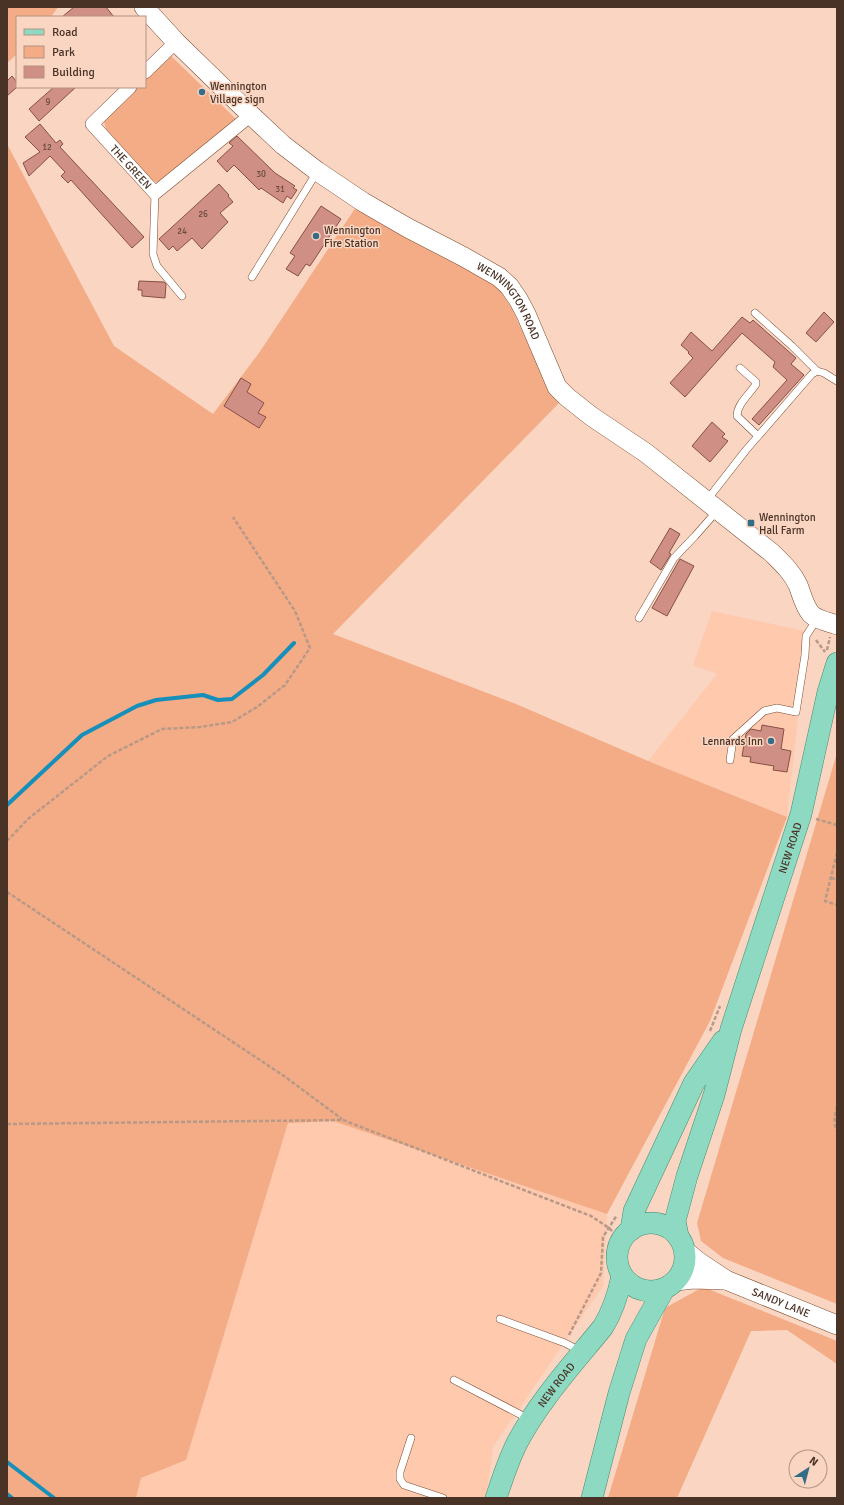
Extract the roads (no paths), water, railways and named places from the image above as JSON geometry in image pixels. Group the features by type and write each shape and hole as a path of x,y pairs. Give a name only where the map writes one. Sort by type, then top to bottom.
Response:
{"main road":[{"name":"WENNINGTON ROAD","path":"144,7 176,42 283,145 363,202 499,277 509,286 523,309 558,387 567,397 590,416 646,453 772,553 788,568 811,615 813,625"},
{"path":"813,625 834,631"},
{"name":"NEW ROAD","path":"681,1243 676,1221 687,1176 714,1095 731,1029 801,814 832,693 831,656"},
{"name":"NEW ROAD","path":"620,1232 634,1211 694,1083 731,1029"},
{"path":"592,1498 619,1393 636,1339 670,1285 682,1272 685,1261 681,1243 670,1229 656,1224 640,1225 620,1232 616,1258 618,1268 622,1276 630,1285 641,1290 652,1292 670,1285"},
{"name":"SANDY LANE","path":"681,1243 699,1262 726,1280 837,1325"},
{"name":"NEW ROAD","path":"496,1498 504,1473 530,1420 603,1327 618,1298 622,1276"},
{"name":"SANDY LANE","path":"670,1285 693,1279 726,1280"}],"street":[{"path":"146,71 176,42"},
{"name":"THE GREEN","path":"129,88 92,124 155,193 251,115"}],"lane":[{"path":"252,277 318,171"},
{"path":"155,193 153,254 157,266 182,296"},
{"path":"755,313 817,370 837,381"},
{"path":"740,368 756,382 756,384 737,411 737,416 758,436"},
{"path":"639,618 674,558 696,536 713,505 758,436 817,370"},
{"path":"730,760 732,739 764,711 777,708 796,712 805,655 806,636 813,625"},
{"path":"500,1319 565,1343 582,1352"},
{"path":"454,1380 530,1420"},
{"path":"411,1438 400,1472 400,1479 404,1485 443,1498"}],"waterway":[{"path":"7,805 82,735 137,706 156,700 203,695 218,700 232,699 263,675 294,643"},
{"path":"7,1462 54,1498"},
{"path":"7,1494 12,1498"}],"place":[{"name":"Wennington Village sign","path":"202,92"},
{"name":"Wennington Fire Station","path":"316,236"},
{"name":"Wennington Hall Farm","path":"751,523"},
{"name":"Lennards Inn","path":"771,741"}]}
